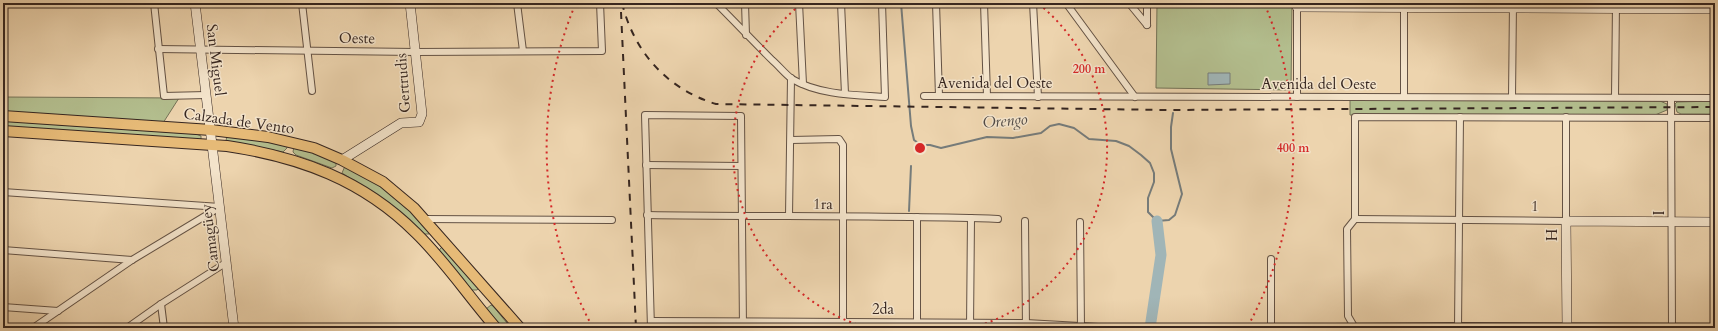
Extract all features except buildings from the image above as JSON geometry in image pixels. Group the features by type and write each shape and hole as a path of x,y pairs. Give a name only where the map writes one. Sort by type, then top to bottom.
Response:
{"main road":[{"name":"Calzada de Vento","path":"3,116 211,130 268,137 314,148 342,160 383,182 426,219 520,328"},
{"name":"Calzada de Vento","path":"3,131 213,145 256,150 288,158 334,175 376,198 416,232 496,328"},
{"path":"288,158 292,142"},
{"path":"334,175 342,160"},
{"path":"475,304 490,294"}],"street":[{"path":"154,3 164,96 206,95"},
{"name":"San Miguel","path":"195,3 213,145"},
{"path":"302,3 312,91"},
{"name":"Gertrudis","path":"342,160 401,123 419,122 422,114 410,3"},
{"path":"517,3 523,51"},
{"name":"Oeste","path":"158,49 415,52 602,51 600,3"},
{"path":"716,3 746,35 791,78 803,84 826,91 885,97 882,3"},
{"path":"745,3 746,35"},
{"path":"799,3 803,84"},
{"path":"841,3 845,94"},
{"path":"936,3 939,96"},
{"path":"984,3 987,96"},
{"path":"1033,3 1038,96"},
{"path":"1066,3 1135,97"},
{"path":"1129,3 1147,25 1147,3"},
{"path":"1296,97 1298,5 1616,6 1715,9"},
{"path":"1404,5 1404,97"},
{"path":"1512,97 1513,6"},
{"path":"1615,98 1616,6"},
{"path":"789,216 791,78"},
{"name":"Avenida del Oeste","path":"924,96 1715,98"},
{"name":"I","path":"1671,98 1672,327"},
{"path":"651,328 645,115 741,116 743,328"},
{"path":"1355,327 1348,316 1347,230 1355,219 1355,117 1715,118"},
{"path":"1458,327 1460,117"},
{"name":"H","path":"1566,117 1567,328"},
{"path":"791,140 839,140 844,144 844,325"},
{"name":"Camagüey","path":"213,145 234,328"},
{"path":"646,165 741,166"},
{"path":"3,192 220,207"},
{"path":"33,328 132,260 220,207"},
{"name":"1ra","path":"647,215 998,219"},
{"path":"917,217 917,325"},
{"path":"970,325 971,218"},
{"path":"426,219 612,220"},
{"name":"1","path":"1355,219 1715,222"},
{"path":"1025,221 1026,325"},
{"path":"1080,222 1081,326"},
{"path":"3,250 132,260"},
{"path":"1271,259 1271,327"},
{"path":"127,328 161,304 227,262"},
{"path":"161,304 164,328"},
{"path":"3,307 58,311"},
{"name":"2da","path":"651,321 791,321 844,325 1026,325 1116,328"},
{"path":"791,321 791,328"},
{"path":"1189,328 1715,327"}],"green space":[{"path":"1157,3 1292,3 1291,90 1156,88"},
{"path":"3,97 179,98 163,123 3,113"},
{"path":"1350,100 1660,101 1667,104 1667,110 1655,115 1350,115"},
{"path":"1715,101 1715,114 1681,114 1677,112 1675,104 1677,102"},
{"path":"3,121 196,134 201,136 201,139 3,128"},
{"path":"227,135 287,145 287,148 283,152 226,141"},
{"path":"294,146 336,160 336,166 332,168 296,155 293,152"},
{"path":"345,166 369,178 414,212 430,232 429,234 423,234 384,200 342,173"},
{"path":"443,246 479,288 477,290 472,290 439,251"},
{"path":"491,305 511,328 500,328 486,309"}],"shaded area":[{"path":"1208,73 1230,73 1230,84 1208,85"}],"waterway":[{"name":"Orengo","path":"901,3 911,126 914,140 921,145 930,145 941,148 987,137 1013,138 1041,133 1050,126 1059,124 1074,128 1089,139 1116,141 1129,146 1150,163 1154,173 1154,182 1148,198 1148,212 1157,221 1169,220 1175,215 1182,194 1171,149 1171,127 1173,113"},
{"path":"909,211 911,166"},
{"name":"Orengo","path":"1150,328 1161,255 1157,221"}],"railway":[{"path":"622,3 627,21 635,37 644,53 655,66 682,89 716,104 1167,110 1715,107"},
{"path":"621,12 636,328"}]}
